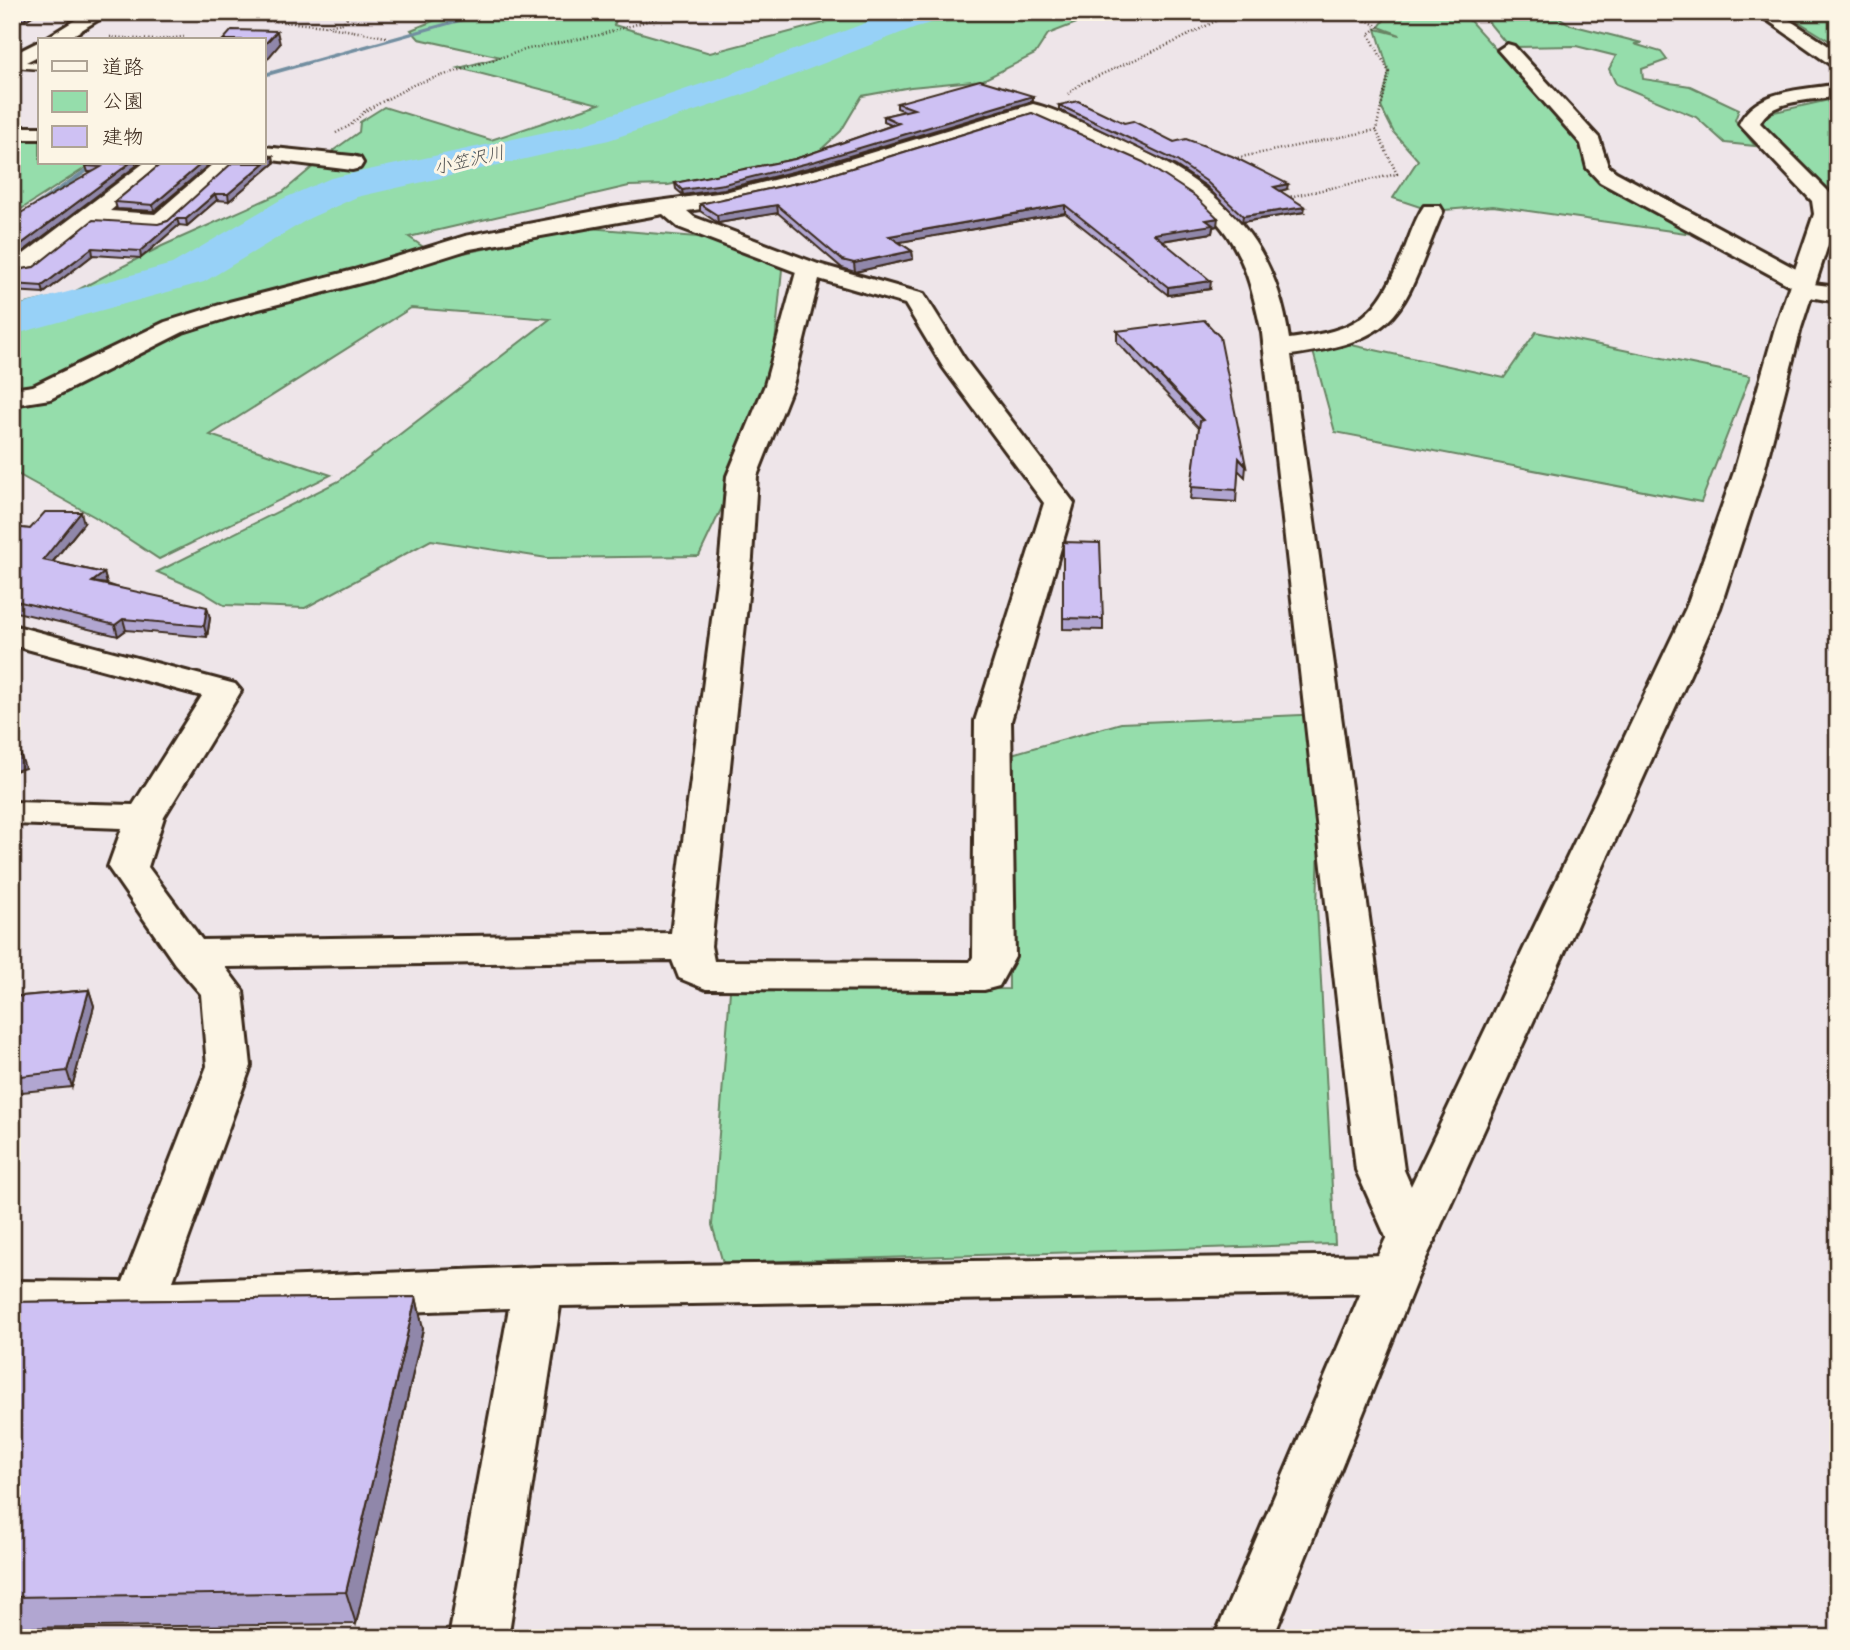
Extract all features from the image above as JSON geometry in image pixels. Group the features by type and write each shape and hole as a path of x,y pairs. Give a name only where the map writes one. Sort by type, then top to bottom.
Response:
{"street":[{"path":"1765,12 1838,61"},
{"path":"60,36 101,13"},
{"path":"13,62 38,48"},
{"path":"1507,51 1591,143 1598,168 1608,177 1801,286 1838,295"},
{"path":"1243,1638 1402,1257 1703,608 1749,472 1801,286 1826,214 1823,199 1749,124 1751,115 1760,107 1777,101 1838,90"},
{"path":"12,397 40,393 174,327 238,307 363,275 465,243 725,199 825,174 1033,110 1154,164 1218,211 1241,237 1259,273 1277,349 1380,1170 1402,1257"},
{"path":"12,134 38,133"},
{"path":"266,153 352,163"},
{"path":"12,270 25,267 156,164"},
{"path":"88,217 160,221 226,164"},
{"path":"668,207 686,222 808,269 915,299 952,360 1059,503 993,721 994,957 984,976 730,976 706,975 694,968 690,946 736,558 742,476 779,384 808,269"},
{"path":"1277,349 1333,341 1374,322 1391,303 1432,211"},
{"path":"12,635 223,691 145,817 128,867 190,954 222,991 229,1066 140,1302"},
{"path":"12,813 145,817"},
{"path":"190,954 690,946"},
{"path":"12,1301 140,1302 1402,1257"},
{"path":"478,1638 538,1287"}],"lane":[{"path":"13,62 38,65"}],"path":[{"path":"326,26 343,23 351,12"},
{"path":"292,156 351,125 365,111 415,84 528,48 599,35 678,12"},
{"path":"1033,110 1038,104 1069,93 1082,83 1179,40 1233,12"},
{"path":"1218,211 1397,174 1376,130 1389,72 1369,34 1379,27 1368,21 1299,12"},
{"path":"101,13 189,13 326,26 386,37"},
{"path":"60,36 107,38"},
{"path":"174,38 184,37"},
{"path":"1179,181 1236,157 1376,130"}],"green space":[{"path":"455,12 620,12 614,25 710,53 824,23 803,12 1120,12 1079,22 1048,34 1035,54 983,80 911,87 862,96 841,131 814,156 668,185 629,186 409,237 439,258 589,228 709,238 782,269 769,408 699,556 547,558 431,540 305,608 224,605 201,591 157,572 339,481 550,319 411,308 210,435 331,475 159,559 95,517 12,471 12,307 72,293 162,246 283,192 359,132 360,122 384,107 491,140 599,104 459,68 501,57 419,39 411,30"},
{"path":"1390,12 1462,12 1579,141 1594,176 1700,235 1493,206 1432,211 1393,198 1418,160 1394,133 1381,107 1389,72 1376,29 1400,35 1379,27"},
{"path":"1480,12 1551,12 1571,25 1642,43 1634,44 1661,52 1667,60 1642,69 1643,79 1690,86 1739,109 1735,120 1755,146 1725,143 1696,117 1616,84 1609,69 1616,56 1576,46 1509,47"},
{"path":"1783,12 1838,12 1838,46"},
{"path":"1838,98 1838,198 1759,122 1765,114"},
{"path":"38,134 38,164 91,164 12,215 12,136"},
{"path":"1536,332 1750,376 1701,502 1335,432 1311,344 1333,341 1504,378"},
{"path":"1323,714 1317,907 1335,1244 723,1263 712,1225 730,991 1009,989 1008,755 1121,723"}],"building":[{"path":"12,12 28,12 12,20"},
{"path":"232,30 277,31 266,43 266,38 225,38"},
{"path":"980,80 1033,96 816,161 724,184 682,190 675,183 795,159 899,123 884,116 914,109 897,103"},
{"path":"1078,101 1124,123 1133,121 1174,142 1186,139 1232,156 1288,184 1274,187 1305,207 1243,216 1206,181 1177,161 1059,105"},
{"path":"1032,113 1143,162 1195,196 1218,218 1206,220 1213,225 1154,234 1211,281 1168,287 1065,205 889,236 912,251 854,263 842,260 777,205 717,215 700,204 819,178"},
{"path":"129,164 12,251 12,218 101,167 86,166"},
{"path":"161,164 201,164 153,205 115,202"},
{"path":"231,164 264,164 228,194 215,194 186,219 177,219 140,251 92,248 42,286 12,284 12,271 34,267 93,220 158,224 168,221"},
{"path":"1204,320 1220,337 1246,466 1239,458 1237,490 1191,487 1200,421 1203,420 1117,331"},
{"path":"45,512 81,512 43,560 104,573 92,582 207,607 204,626 123,619 115,625 12,600 12,527 30,529"},
{"path":"1063,542 1100,543 1103,619 1063,618"},
{"path":"12,733 20,753 12,756"},
{"path":"89,990 67,1071 12,1077 12,997"},
{"path":"416,1297 346,1592 12,1597 12,1302"}],"waterway":[{"path":"266,74 492,12"},
{"name":"小笠沢川","path":"12,321 188,273 295,209 345,187 596,132 735,85 904,20 934,12"},
{"path":"12,223 97,164"}]}
